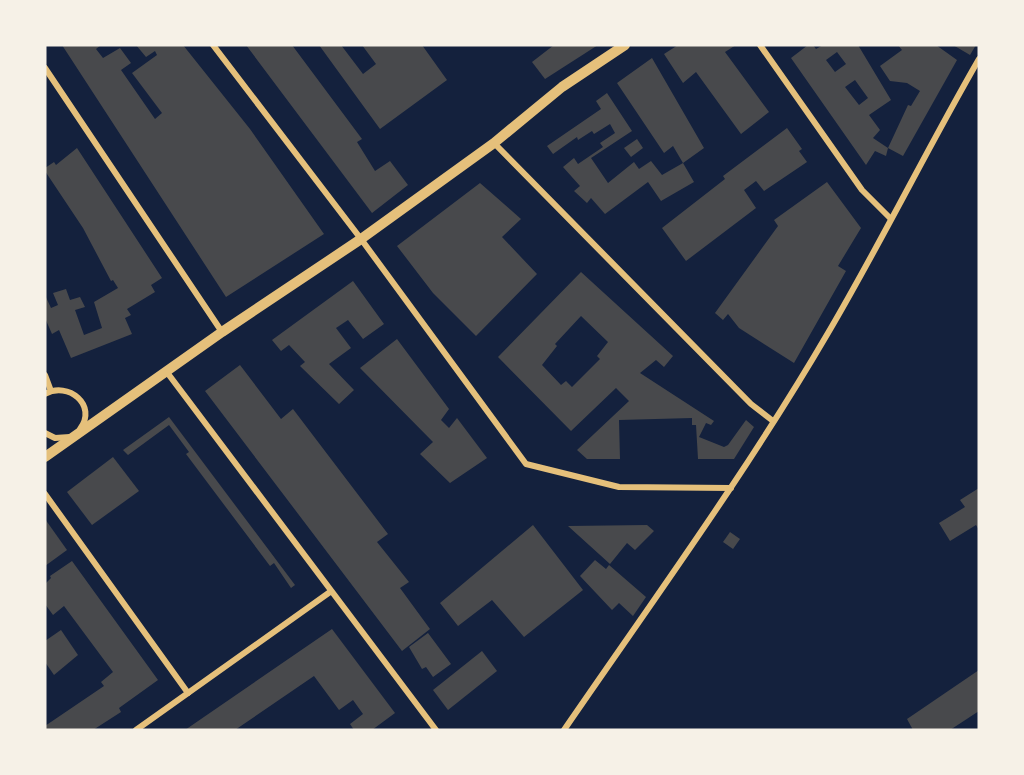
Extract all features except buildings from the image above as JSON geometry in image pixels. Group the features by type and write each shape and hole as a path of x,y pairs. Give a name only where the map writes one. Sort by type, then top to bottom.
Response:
{"street":[{"path":"213,45 361,239 525,464 619,487 731,488"},
{"path":"45,458 78,432 222,332 361,239 494,143 562,87 625,45"},
{"path":"760,45 862,190 890,218"},
{"path":"564,730 731,488 828,333 979,59"},
{"path":"45,68 222,332"},
{"path":"494,143 751,404 773,421"},
{"path":"166,371 436,730"},
{"path":"45,375 48,393 68,390 81,400 85,417 78,432 63,439 45,433"},
{"path":"45,494 188,693"},
{"path":"136,730 330,592"}]}
